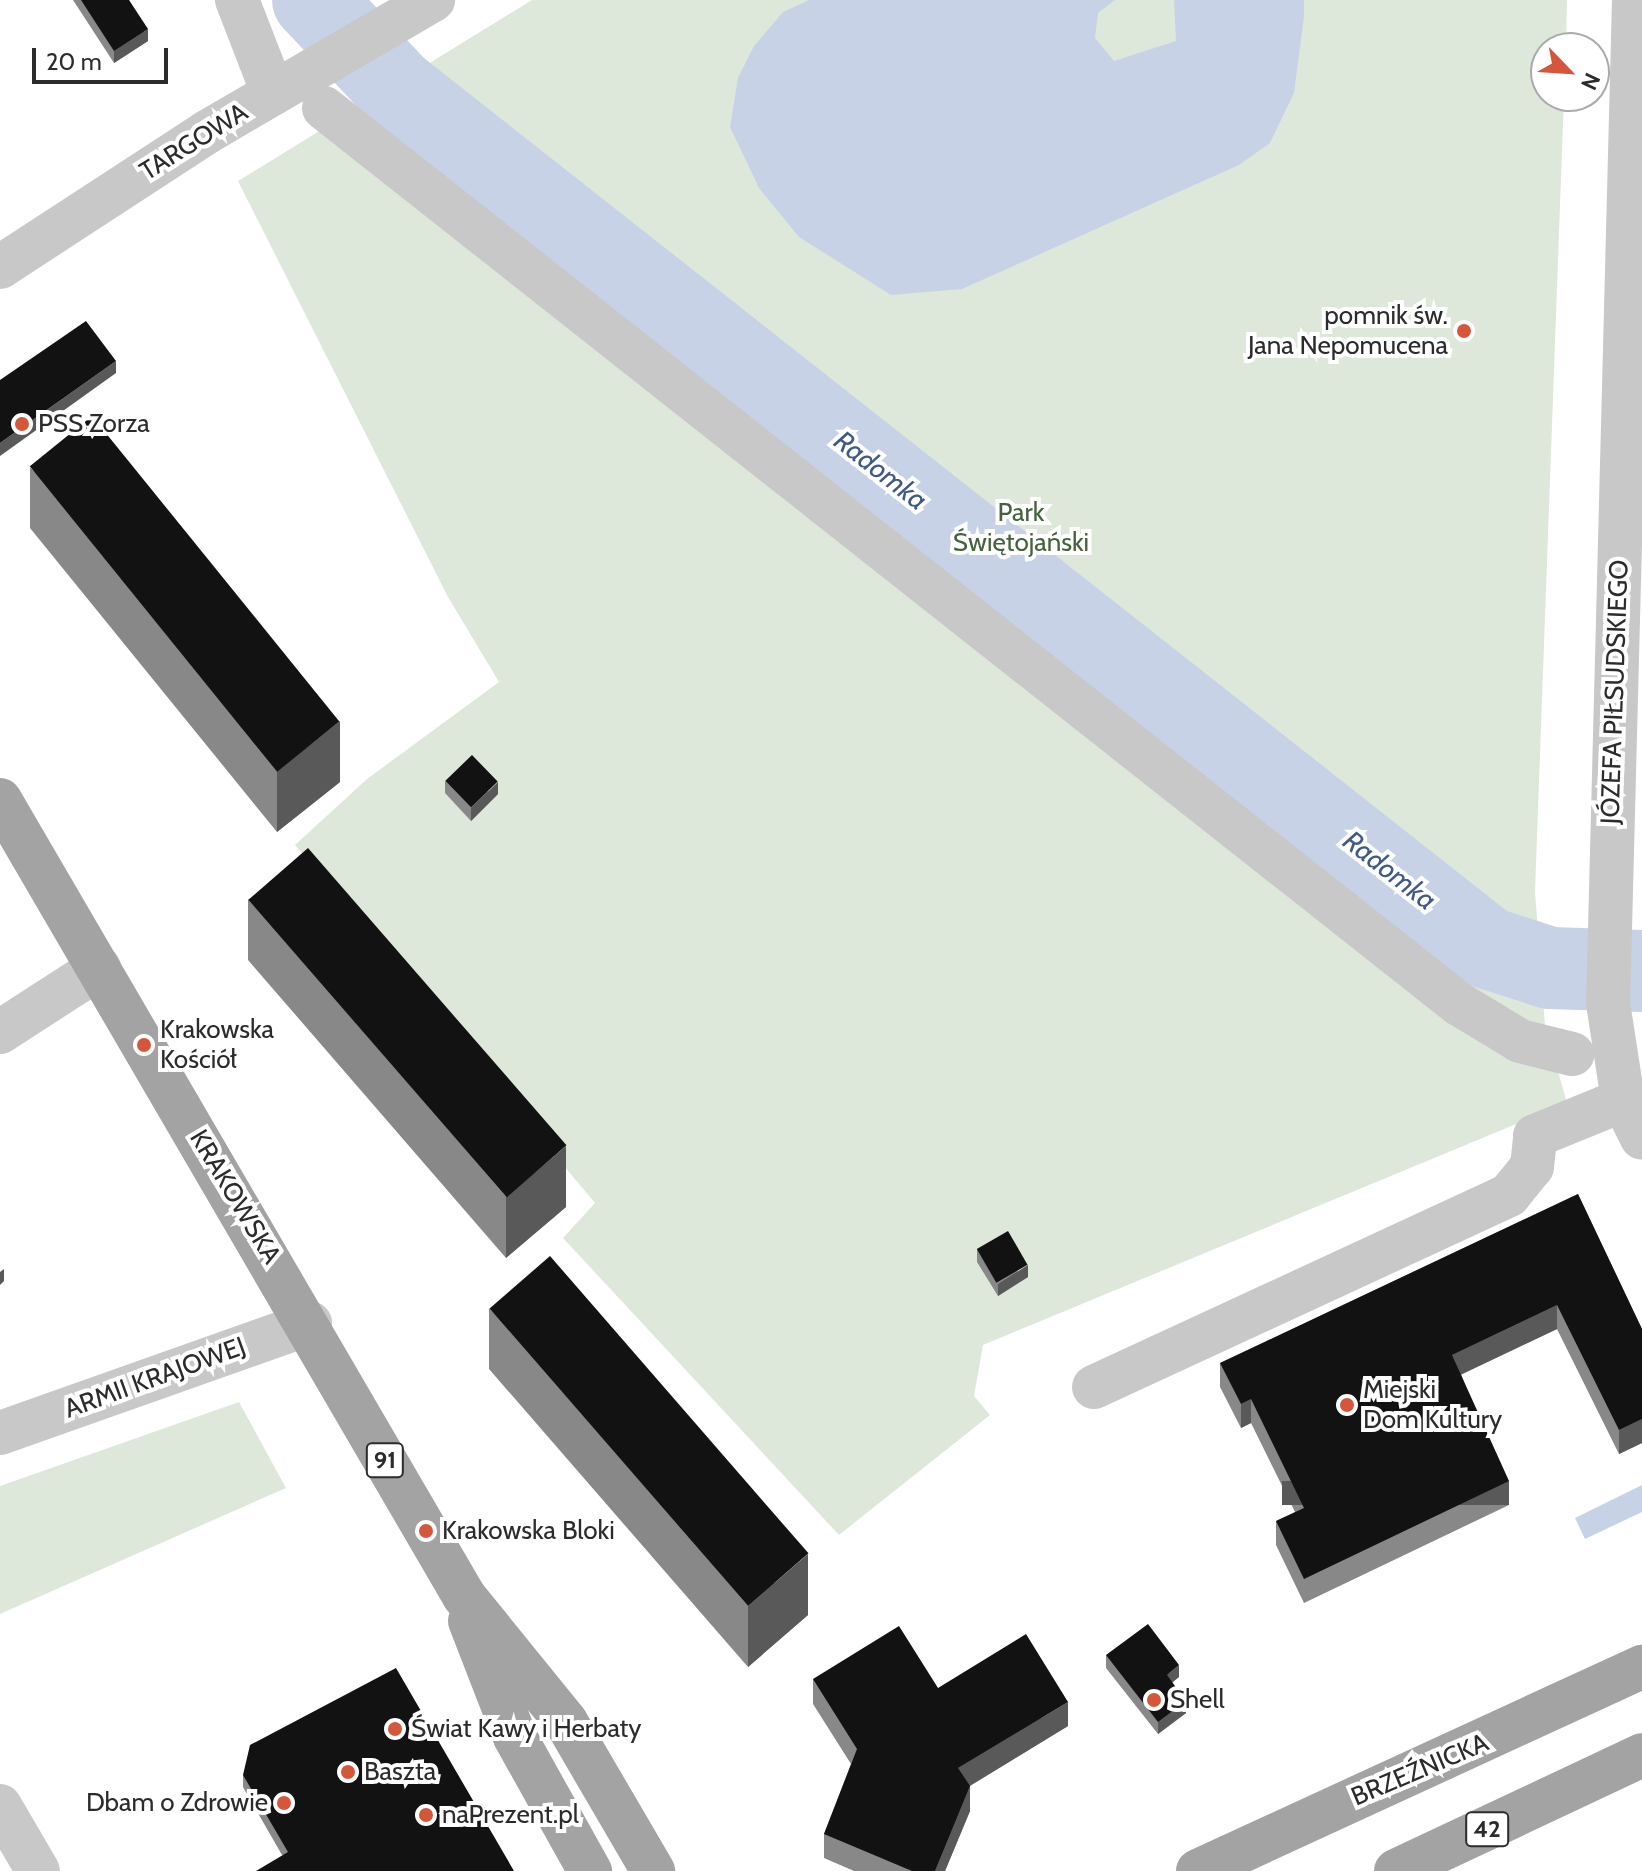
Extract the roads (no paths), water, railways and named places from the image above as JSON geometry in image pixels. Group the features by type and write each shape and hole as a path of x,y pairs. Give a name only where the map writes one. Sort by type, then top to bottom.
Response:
{"main road":[{"name":"KRAKOWSKA","path":"0,800 310,1323 464,1596 515,1737 590,1871"},
{"name":"KRAKOWSKA","path":"464,1596 566,1722 653,1871"},
{"name":"BRZEŹNICKA","path":"1198,1871 1642,1667"},
{"name":"42","path":"1396,1871 1642,1755"}],"street":[{"path":"237,0 273,93"},
{"name":"JÓZEFA PIŁSUDSKIEGO","path":"1633,1119 1608,1003 1609,937 1629,661 1634,0"},
{"name":"TARGOWA","path":"0,267 273,93 319,88 419,8"},
{"path":"319,88 1459,1004 1520,1041 1572,1054"},
{"path":"0,1032 99,968"},
{"path":"1094,1387 1509,1195 1532,1167 1535,1136 1633,1119"},
{"name":"ARMII KRAJOWEJ","path":"0,1433 310,1323"},
{"path":"0,1806 38,1871"}],"water":[{"path":"809,0 1115,0 1098,13 1095,38 1114,61 1176,41 1174,0 1304,0 1304,17 1294,93 1270,143 1239,165 962,289 891,295 799,237 759,188 730,127 738,78 754,46 783,12"},
{"path":"1642,1485 1642,1512 1585,1539 1575,1518"}],"waterway":[{"name":"Radomka","path":"313,0 397,89 1488,948 1550,968 1642,971"}],"place":[{"name":"pomnik św. Jana Nepomucena","path":"1464,331"},
{"name":"PSS Zorza","path":"22,424"},
{"name":"Krakowska Kościół","path":"144,1045"},
{"name":"Miejski Dom Kultury","path":"1347,1405"},
{"name":"Krakowska Bloki","path":"426,1531"},
{"name":"Shell","path":"1154,1700"},
{"name":"Świat Kawy i Herbaty","path":"395,1729"},
{"name":"Baszta","path":"348,1772"},
{"name":"Dbam o Zdrowie","path":"284,1803"},
{"name":"naPrezent.pl","path":"426,1815"}],"park label":[{"name":"Park Świętojański","path":"1021,528"}]}
